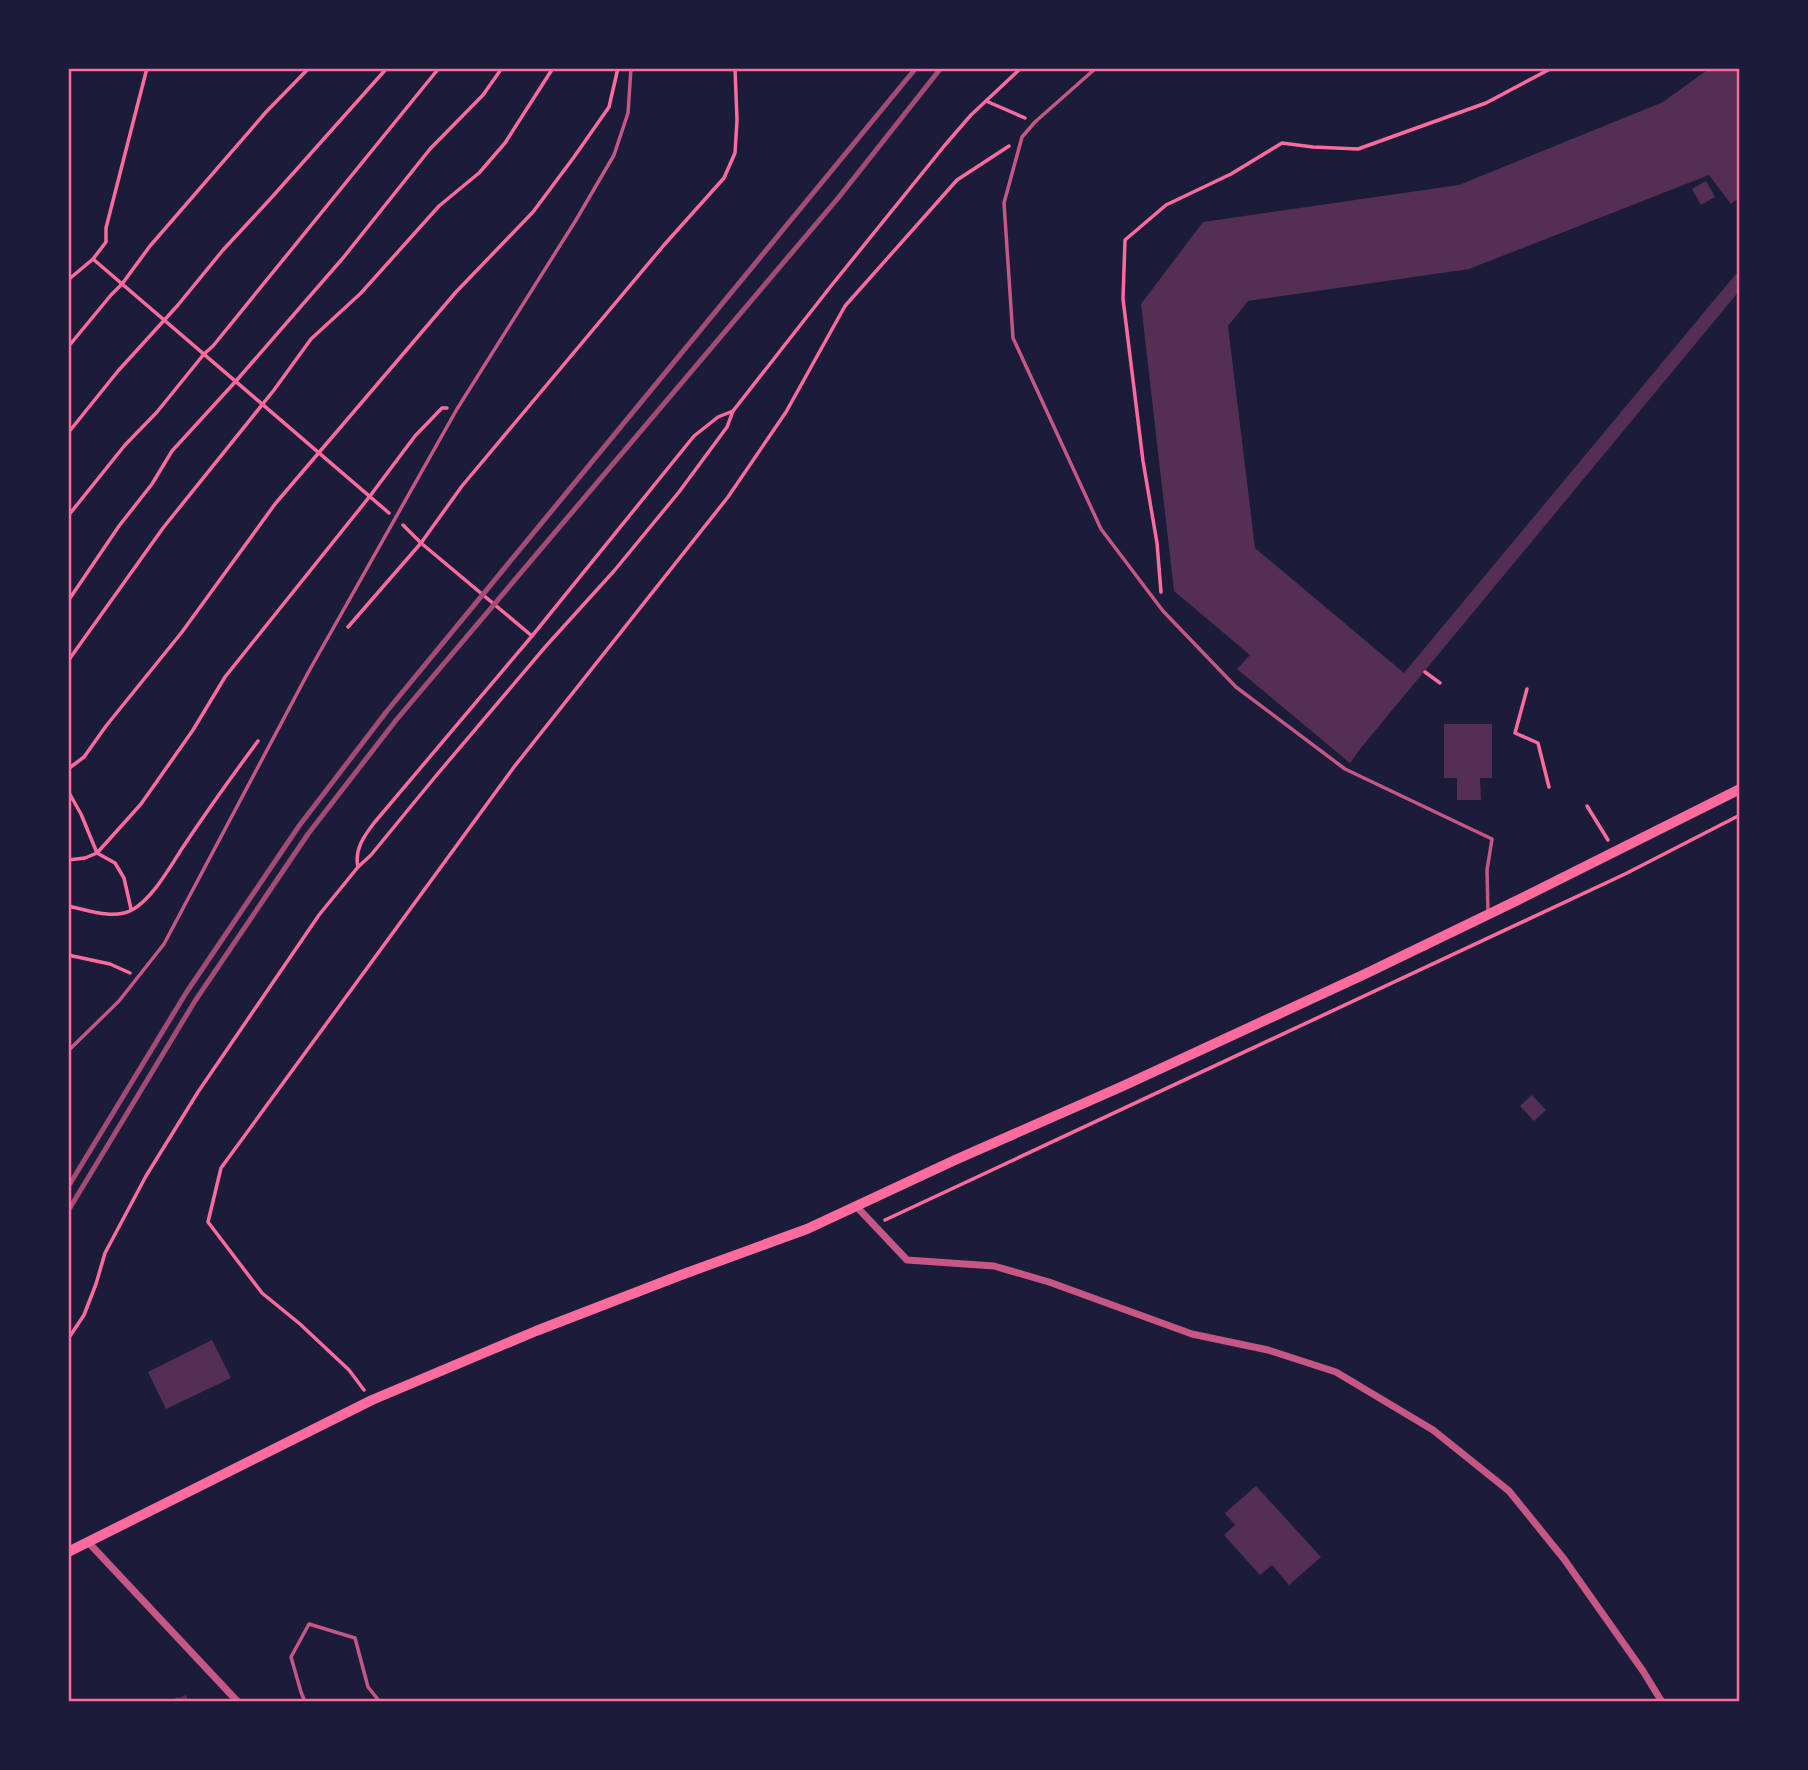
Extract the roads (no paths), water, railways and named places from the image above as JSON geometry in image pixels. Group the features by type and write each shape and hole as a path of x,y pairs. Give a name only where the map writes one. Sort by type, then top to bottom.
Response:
{"main road":[{"path":"68,1552 372,1400 560,1322 807,1229 1181,1059 1488,915 1740,789"}],"street":[{"path":"856,1206 907,1259 994,1266 1049,1282 1192,1334 1268,1350 1325,1368 1423,1423 1509,1491 1564,1559 1662,1702"},
{"path":"88,1542 238,1702"}],"lane":[{"path":"68,1051 119,1001 164,944 309,671 457,409 614,155 628,113 631,68"},
{"path":"1096,68 1035,122 1022,137 1004,203 1013,338 1101,529 1163,611 1236,687 1345,769 1492,839 1486,870 1488,915"},
{"path":"305,1702 291,1657 309,1624 355,1638 368,1687 380,1702"}],"railway":[{"path":"68,1187 186,993 299,826 387,711 916,68"},
{"path":"68,1211 195,1001 308,834 397,719 839,197 941,68"}]}
